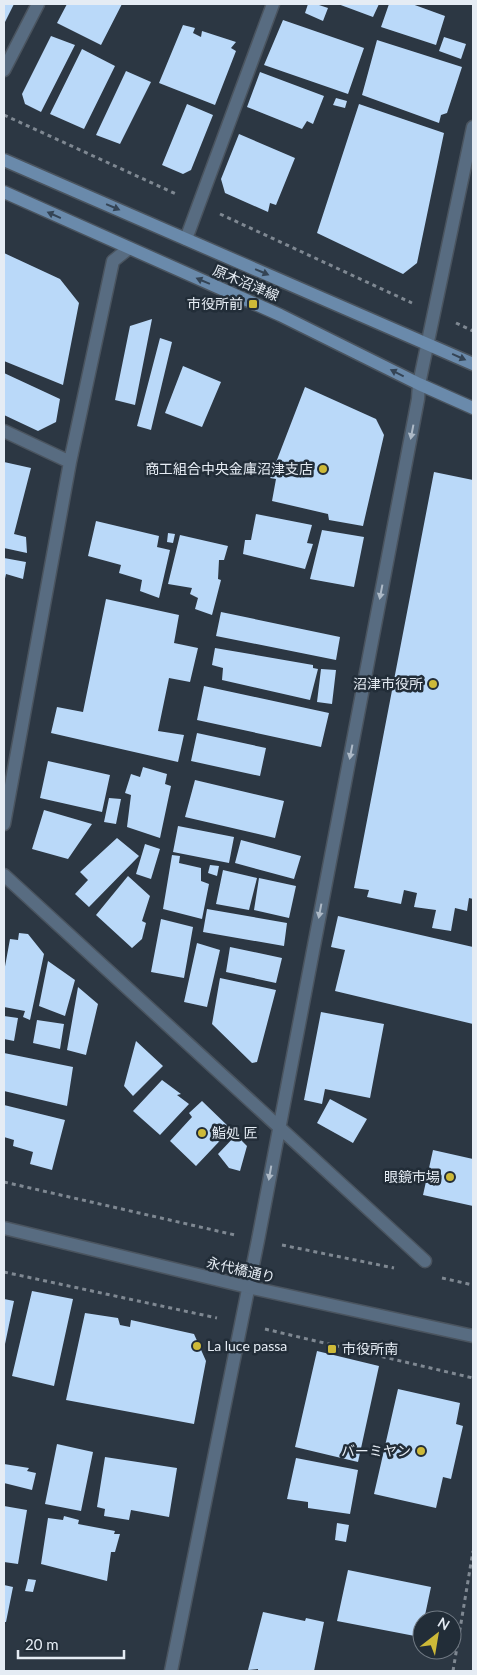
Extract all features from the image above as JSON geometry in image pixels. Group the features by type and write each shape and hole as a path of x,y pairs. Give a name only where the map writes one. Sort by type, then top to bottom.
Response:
{"main road":[{"name":"原木沼津線","path":"4,160 473,364"},
{"name":"原木沼津線","path":"4,192 280,314 419,384 473,408"}],"street":[{"path":"4,70 38,4"},
{"path":"186,239 273,4"},
{"path":"172,1671 248,1287 418,399 419,384 473,127"},
{"path":"4,824 70,462 113,261 128,248"},
{"path":"4,431 70,462"},
{"path":"4,875 279,1125 425,1261"},
{"name":"永代橋通り","path":"4,1228 248,1287 473,1336"}],"path":[{"path":"4,115 182,197"},
{"path":"218,214 473,331"},
{"path":"452,1671 473,1551"}],"building":[{"path":"4,4 14,4 4,24"},
{"path":"67,4 122,4 101,45 57,23"},
{"path":"308,4 316,4 328,8 323,21 305,13"},
{"path":"338,4 379,4 373,17"},
{"path":"389,4 412,4 445,16 436,45 381,27"},
{"path":"283,20 364,48 348,94 264,65"},
{"path":"183,25 195,28 193,33 201,37 202,31 236,42 231,48 236,51 215,105 159,83"},
{"path":"51,36 75,45 41,112 25,104 22,94"},
{"path":"444,37 466,44 461,59 439,51"},
{"path":"377,40 462,67 447,113 441,115 439,123 362,95"},
{"path":"82,49 115,66 84,129 50,114"},
{"path":"126,71 151,82 120,144 96,135"},
{"path":"260,72 324,96 313,124 307,121 302,129 247,107"},
{"path":"336,98 347,101 345,108 333,105"},
{"path":"187,104 213,115 191,170 183,174 162,165"},
{"path":"359,104 444,133 417,263 403,274 317,233"},
{"path":"239,134 295,158 276,205 270,203 268,212 225,193 221,179"},
{"path":"4,253 60,279 79,303 63,385 4,361"},
{"path":"152,319 135,405 115,400 130,326"},
{"path":"160,338 172,342 151,430 137,426"},
{"path":"183,366 221,382 202,427 165,413"},
{"path":"4,373 60,399 56,422 38,431 4,415"},
{"path":"305,387 376,419 384,435 363,526 329,520 328,514 272,501 276,479 270,478"},
{"path":"4,462 31,468 14,534 26,537 27,553 4,548"},
{"name":"沼津市役所","path":"434,472 473,480 473,899 469,898 467,911 455,908 451,931 432,928 436,910 414,907 417,893 404,890 401,904 367,897 369,890 354,888"},
{"path":"256,514 312,525 307,543 313,544 305,569 243,554 245,540 251,540"},
{"path":"96,521 159,536 157,547 170,550 159,598 140,591 142,580 119,573 121,565 88,556"},
{"path":"322,530 364,537 354,587 310,579"},
{"path":"168,533 175,534 173,543 167,542"},
{"path":"180,535 228,546 224,560 219,560 218,579 221,580 212,615 195,609 198,598 190,594 192,588 168,584"},
{"path":"4,558 26,562 23,579 6,574 4,583"},
{"path":"106,599 179,615 174,643 198,648 190,682 169,678 158,731 184,735 178,762 51,733 57,707 83,712"},
{"path":"221,612 340,637 336,660 216,636"},
{"path":"215,648 313,665 313,668 318,669 310,700 222,680 223,668 212,665"},
{"path":"321,669 336,670 332,704 317,702"},
{"path":"204,686 329,713 321,747 197,720"},
{"path":"197,733 266,748 260,776 191,761"},
{"path":"48,761 110,775 102,812 40,798"},
{"path":"143,767 167,774 165,784 171,786 160,838 127,827 131,795 125,793 131,774 140,777"},
{"path":"195,780 284,801 275,838 185,817"},
{"path":"109,798 121,799 116,824 104,822"},
{"path":"44,810 92,824 68,859 32,849"},
{"path":"178,826 234,837 229,863 173,852"},
{"path":"117,838 139,856 89,907 75,894 88,880 80,872"},
{"path":"241,840 301,856 294,879 235,863"},
{"path":"145,844 160,849 151,879 136,874"},
{"path":"172,855 180,856 179,863 201,868 201,881 209,884 202,919 163,909"},
{"path":"210,865 219,866 217,876 208,873"},
{"path":"223,870 257,878 249,910 216,904"},
{"path":"128,876 150,896 142,921 146,923 142,939 132,948 96,915"},
{"path":"259,878 296,886 289,918 254,910"},
{"path":"207,909 287,923 284,946 203,932"},
{"path":"338,916 473,947 473,1024 335,991 345,950 331,947"},
{"path":"161,919 193,927 184,978 151,972"},
{"path":"19,933 28,934 44,954 30,1020 23,1017 25,1011 4,1007 4,972 10,939 18,940"},
{"path":"197,943 220,950 207,1007 184,1002"},
{"path":"230,947 282,958 276,983 226,972"},
{"path":"48,961 75,980 65,1016 39,1006"},
{"path":"220,978 276,990 257,1062 252,1063 212,1024"},
{"path":"78,987 98,1004 86,1055 67,1050"},
{"path":"321,1012 384,1024 370,1098 325,1089 322,1104 304,1100"},
{"path":"4,1016 18,1018 14,1041 4,1039"},
{"path":"37,1020 64,1024 60,1049 33,1043"},
{"path":"136,1041 163,1066 133,1096 124,1086"},
{"path":"4,1053 73,1067 67,1106 4,1091"},
{"path":"162,1080 181,1094 177,1095 189,1104 160,1135 133,1111"},
{"path":"330,1099 367,1119 353,1143 317,1123"},
{"path":"202,1101 231,1129 196,1166 170,1141 192,1117 189,1113"},
{"path":"4,1105 65,1120 52,1170 30,1164 33,1152 13,1146 14,1140 4,1137"},
{"path":"236,1135 247,1146 240,1171 229,1168 218,1154"},
{"name":"眼鏡市場","path":"433,1150 473,1159 473,1206 423,1195"},
{"path":"32,1291 73,1299 54,1386 12,1376"},
{"path":"4,1299 14,1301 5,1344 4,1344"},
{"path":"85,1313 118,1318 120,1325 130,1327 131,1320 194,1334 206,1361 194,1424 66,1400"},
{"path":"317,1351 379,1366 358,1462 295,1447"},
{"name":"バーミヤン","path":"398,1389 460,1403 456,1424 463,1426 451,1479 443,1477 436,1508 374,1494"},
{"path":"57,1444 93,1452 81,1511 45,1504"},
{"path":"105,1457 177,1468 169,1517 131,1510 129,1520 104,1516 105,1509 97,1507"},
{"path":"296,1458 358,1470 350,1514 308,1508 308,1502 287,1499"},
{"path":"4,1464 29,1468 27,1471 36,1473 32,1490 4,1483"},
{"path":"4,1506 27,1510 18,1564 4,1562"},
{"path":"64,1516 79,1520 78,1524 115,1531 114,1534 120,1534 115,1552 111,1552 107,1581 41,1564 48,1518 63,1520"},
{"path":"337,1523 349,1525 346,1542 335,1540"},
{"path":"348,1570 431,1587 426,1610 412,1610 412,1635 337,1621"},
{"path":"28,1579 36,1580 33,1592 25,1591"},
{"path":"4,1585 13,1587 6,1622 4,1622"},
{"path":"263,1612 305,1621 306,1618 324,1622 314,1671 248,1670"}],"place":[{"name":"市役所前","path":"253,304"},
{"name":"商工組合中央金庫沼津支店","path":"323,469"},
{"name":"沼津市役所","path":"433,684"},
{"name":"鮨処 匠","path":"202,1133"},
{"name":"眼鏡市場","path":"450,1177"},
{"name":"La luce passa","path":"197,1346"},
{"name":"市役所南","path":"332,1349"},
{"name":"バーミヤン","path":"421,1451"}]}
